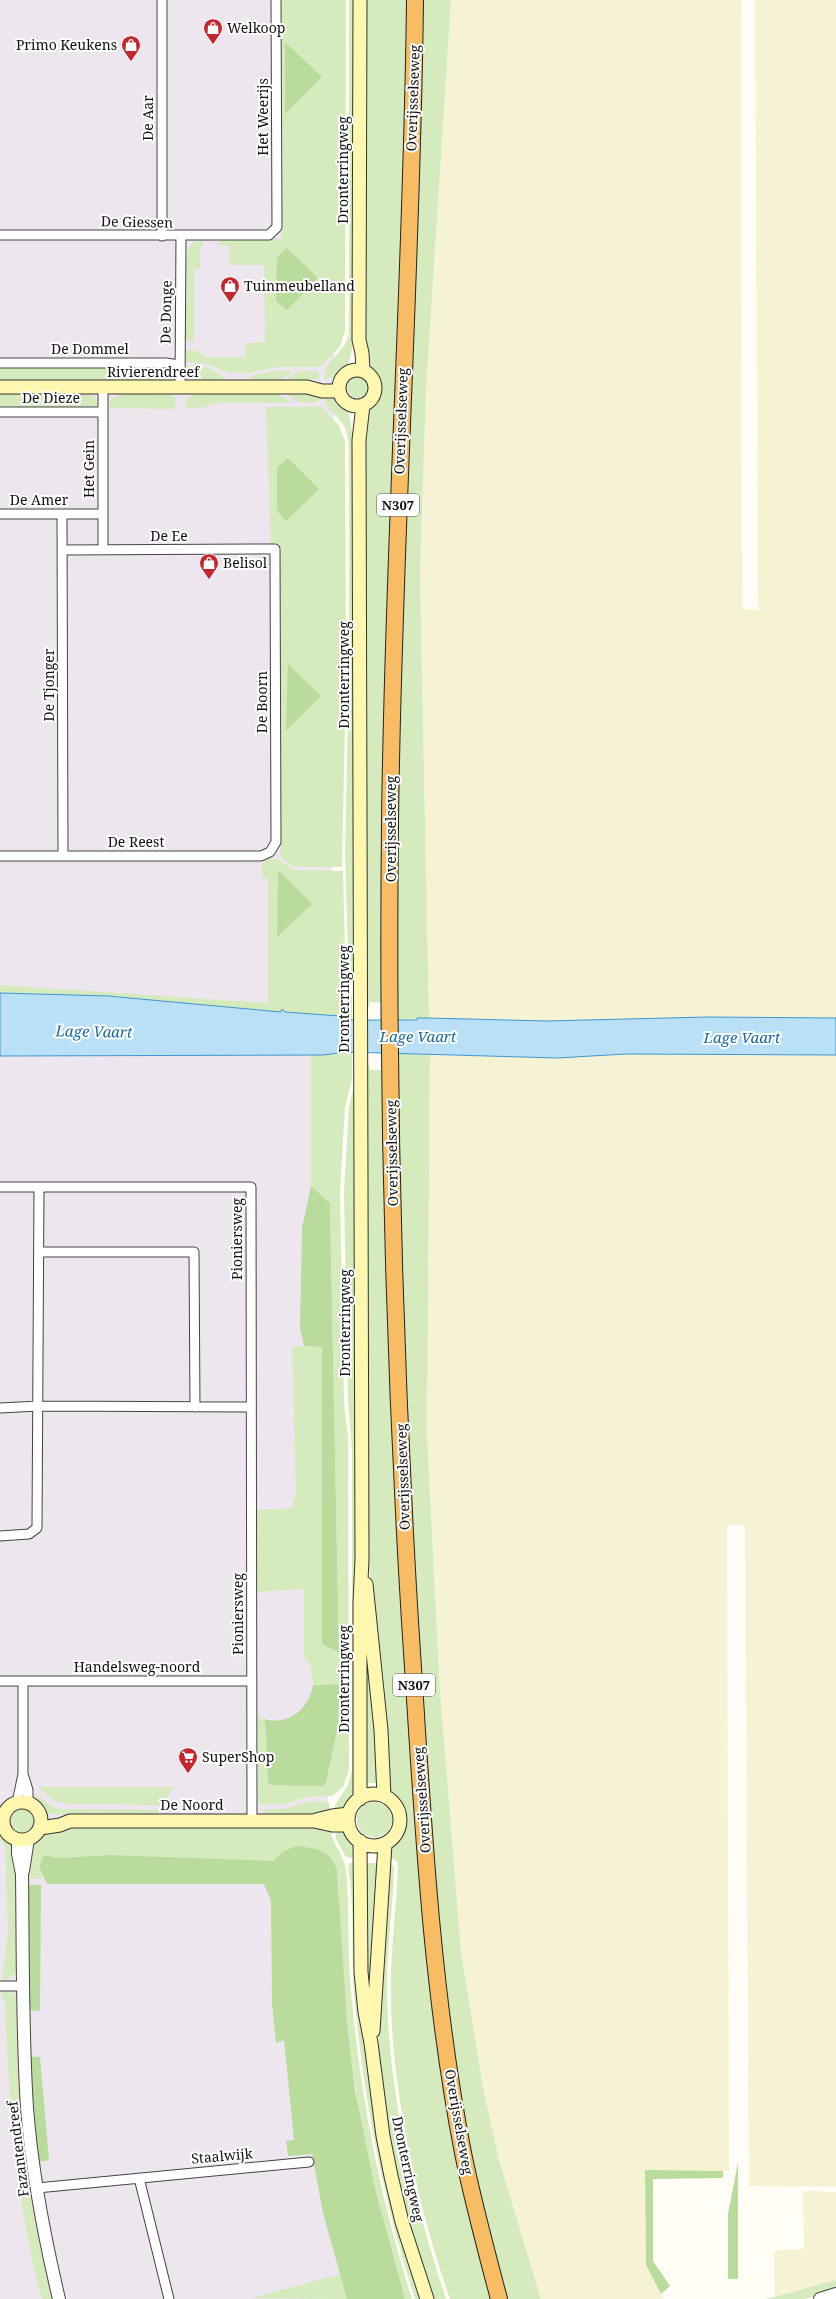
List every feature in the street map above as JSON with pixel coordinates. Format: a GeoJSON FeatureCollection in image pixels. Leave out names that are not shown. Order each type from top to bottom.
{"type":"FeatureCollection","features":[{"type":"Feature","properties":{"kind":"highway","name":"Overijsselseweg"},"geometry":{"type":"LineString","coordinates":[[415,0],[414,84],[393,677],[390,826],[390,1009],[396,1310],[405,1534],[432,1925],[450,2074],[464,2155],[499,2299]]}},
{"type":"Feature","properties":{"kind":"main road","name":"Dronterringweg"},"geometry":{"type":"LineString","coordinates":[[358,370],[354,353],[359,340],[360,0]]}},
{"type":"Feature","properties":{"kind":"main road"},"geometry":{"type":"LineString","coordinates":[[358,370],[372,377],[376,388],[372,398],[358,405],[344,400],[339,387],[345,374],[358,370]]}},
{"type":"Feature","properties":{"kind":"main road","name":"Rivierendreef"},"geometry":{"type":"LineString","coordinates":[[0,388],[307,387],[319,384],[339,387]]}},
{"type":"Feature","properties":{"kind":"main road","name":"Dronterringweg"},"geometry":{"type":"LineString","coordinates":[[358,405],[362,1559],[360,1604],[360,1799]]}},
{"type":"Feature","properties":{"kind":"main road","name":"Dronterringweg"},"geometry":{"type":"LineString","coordinates":[[362,1559],[370,1612],[384,1796]]}},
{"type":"Feature","properties":{"kind":"main road"},"geometry":{"type":"LineString","coordinates":[[371,1795],[384,1796],[394,1803],[400,1820],[394,1836],[385,1844],[376,1846],[360,1841],[355,1837],[349,1820],[360,1799],[371,1795]]}},
{"type":"Feature","properties":{"kind":"main road"},"geometry":{"type":"LineString","coordinates":[[22,1803],[36,1808],[40,1822],[37,1834],[23,1840],[10,1836],[2,1821],[10,1806],[22,1803]]}},
{"type":"Feature","properties":{"kind":"main road","name":"De Noord"},"geometry":{"type":"LineString","coordinates":[[40,1822],[60,1817],[70,1821],[252,1820],[314,1821],[332,1825],[349,1820]]}},
{"type":"Feature","properties":{"kind":"main road","name":"Dronterringweg"},"geometry":{"type":"LineString","coordinates":[[360,1841],[362,1972],[365,2012],[371,2043],[383,2136],[402,2222],[427,2299]]}},
{"type":"Feature","properties":{"kind":"main road","name":"Dronterringweg"},"geometry":{"type":"LineString","coordinates":[[371,2043],[385,1844]]}},
{"type":"Feature","properties":{"kind":"street","name":"De Aar"},"geometry":{"type":"LineString","coordinates":[[162,0],[162,236]]}},
{"type":"Feature","properties":{"kind":"street","name":"Het Weerijs"},"geometry":{"type":"LineString","coordinates":[[274,232],[277,227],[276,0]]}},
{"type":"Feature","properties":{"kind":"street","name":"De Giessen"},"geometry":{"type":"LineString","coordinates":[[0,236],[269,235],[274,232]]}},
{"type":"Feature","properties":{"kind":"street","name":"De Donge"},"geometry":{"type":"LineString","coordinates":[[180,388],[181,236]]}},
{"type":"Feature","properties":{"kind":"street","name":"De Dommel"},"geometry":{"type":"LineString","coordinates":[[0,363],[166,363],[180,365]]}},
{"type":"Feature","properties":{"kind":"street","name":"Het Gein"},"geometry":{"type":"LineString","coordinates":[[103,388],[103,550]]}},
{"type":"Feature","properties":{"kind":"street","name":"De Dieze"},"geometry":{"type":"LineString","coordinates":[[0,412],[103,412]]}},
{"type":"Feature","properties":{"kind":"street","name":"De Amer"},"geometry":{"type":"LineString","coordinates":[[0,514],[103,514]]}},
{"type":"Feature","properties":{"kind":"street","name":"De Tjonger"},"geometry":{"type":"LineString","coordinates":[[62,514],[63,856]]}},
{"type":"Feature","properties":{"kind":"street","name":"De Ee"},"geometry":{"type":"LineString","coordinates":[[62,550],[275,550]]}},
{"type":"Feature","properties":{"kind":"street","name":"De Boorn"},"geometry":{"type":"LineString","coordinates":[[270,852],[276,842],[275,550]]}},
{"type":"Feature","properties":{"kind":"street","name":"De Reest"},"geometry":{"type":"LineString","coordinates":[[0,856],[261,856],[270,852]]}},
{"type":"Feature","properties":{"kind":"street","name":"Pioniersweg"},"geometry":{"type":"LineString","coordinates":[[0,1187],[251,1187],[252,1820]]}},
{"type":"Feature","properties":{"kind":"street"},"geometry":{"type":"LineString","coordinates":[[0,1536],[29,1534],[37,1528],[39,1187]]}},
{"type":"Feature","properties":{"kind":"street"},"geometry":{"type":"LineString","coordinates":[[39,1252],[194,1252],[195,1407]]}},
{"type":"Feature","properties":{"kind":"street"},"geometry":{"type":"LineString","coordinates":[[0,1408],[38,1406],[252,1407]]}},
{"type":"Feature","properties":{"kind":"street","name":"Handelsweg-noord"},"geometry":{"type":"LineString","coordinates":[[0,1681],[252,1681]]}},
{"type":"Feature","properties":{"kind":"street"},"geometry":{"type":"LineString","coordinates":[[22,1803],[28,1790],[23,1774],[23,1681]]}},
{"type":"Feature","properties":{"kind":"street","name":"Fazantendreef"},"geometry":{"type":"LineString","coordinates":[[23,1840],[18,1854],[22,1874],[23,1986],[27,2109],[37,2188],[59,2299]]}},
{"type":"Feature","properties":{"kind":"street"},"geometry":{"type":"LineString","coordinates":[[0,1986],[23,1986]]}},
{"type":"Feature","properties":{"kind":"street","name":"Staalwijk"},"geometry":{"type":"LineString","coordinates":[[37,2188],[309,2162]]}},
{"type":"Feature","properties":{"kind":"street"},"geometry":{"type":"LineString","coordinates":[[139,2178],[169,2299]]}},
{"type":"Feature","properties":{"kind":"street"},"geometry":{"type":"LineString","coordinates":[[820,2299],[836,2294]]}},
{"type":"Feature","properties":{"kind":"shaded area"},"geometry":{"type":"Polygon","coordinates":[[[0,0],[336,0],[327,1777],[329,1868],[352,2090],[393,2299],[0,2299],[0,0]]]}},
{"type":"Feature","properties":{"kind":"shaded area"},"geometry":{"type":"Polygon","coordinates":[[[451,0],[741,0],[742,609],[758,610],[755,0],[836,0],[836,1018],[707,1017],[546,1021],[429,1018],[420,573],[426,391],[451,0]]]}},
{"type":"Feature","properties":{"kind":"shaded area"},"geometry":{"type":"Polygon","coordinates":[[[626,1054],[836,1055],[836,2187],[749,2186],[745,1525],[727,1525],[729,2171],[645,2171],[646,2265],[664,2299],[541,2299],[499,2160],[483,2088],[461,1951],[440,1690],[427,1435],[430,1055],[557,1058],[626,1054]]]}},
{"type":"Feature","properties":{"kind":"shaded area"},"geometry":{"type":"Polygon","coordinates":[[[803,2191],[836,2192],[836,2280],[775,2296],[774,2252],[777,2250],[804,2249],[803,2191]]]}},
{"type":"Feature","properties":{"kind":"green space"},"geometry":{"type":"Polygon","coordinates":[[[280,0],[346,0],[345,330],[340,347],[320,367],[277,367],[250,373],[226,372],[208,364],[185,362],[185,351],[193,349],[193,351],[199,351],[205,357],[245,357],[245,343],[265,342],[264,265],[229,265],[229,246],[219,245],[219,242],[222,240],[281,239],[280,0]]]}},
{"type":"Feature","properties":{"kind":"green space"},"geometry":{"type":"Polygon","coordinates":[[[349,0],[356,0],[353,338],[350,359],[344,371],[332,378],[324,379],[327,367],[343,347],[349,334],[349,0]]]}},
{"type":"Feature","properties":{"kind":"green space"},"geometry":{"type":"Polygon","coordinates":[[[364,0],[411,0],[402,298],[397,347],[398,376],[384,1003],[370,1002],[368,1010],[364,1010],[364,439],[368,407],[375,400],[380,389],[377,378],[368,364],[366,357],[364,0]]]}},
{"type":"Feature","properties":{"kind":"green space"},"geometry":{"type":"Polygon","coordinates":[[[422,0],[451,0],[426,391],[420,573],[429,1018],[396,1020],[396,791],[422,0]]]}},
{"type":"Feature","properties":{"kind":"green space"},"geometry":{"type":"Polygon","coordinates":[[[285,42],[322,77],[285,114],[285,42]]]}},
{"type":"Feature","properties":{"kind":"green space"},"geometry":{"type":"Polygon","coordinates":[[[201,240],[204,246],[200,247],[200,269],[194,269],[194,343],[185,340],[185,257],[191,244],[201,240]]]}},
{"type":"Feature","properties":{"kind":"green space"},"geometry":{"type":"Polygon","coordinates":[[[287,248],[318,278],[287,310],[276,301],[277,257],[287,248]]]}},
{"type":"Feature","properties":{"kind":"green space"},"geometry":{"type":"Polygon","coordinates":[[[169,366],[175,371],[174,377],[169,381],[0,383],[0,367],[169,366]]]}},
{"type":"Feature","properties":{"kind":"green space"},"geometry":{"type":"Polygon","coordinates":[[[185,366],[206,367],[224,376],[224,379],[195,381],[188,376],[185,366]]]}},
{"type":"Feature","properties":{"kind":"green space"},"geometry":{"type":"Polygon","coordinates":[[[273,371],[292,371],[283,378],[273,381],[250,379],[250,376],[273,371]]]}},
{"type":"Feature","properties":{"kind":"green space"},"geometry":{"type":"Polygon","coordinates":[[[298,371],[318,371],[320,379],[285,381],[298,371]]]}},
{"type":"Feature","properties":{"kind":"green space"},"geometry":{"type":"Polygon","coordinates":[[[358,376],[366,379],[369,387],[366,395],[358,398],[350,395],[347,387],[350,379],[358,376]]]}},
{"type":"Feature","properties":{"kind":"green space"},"geometry":{"type":"Polygon","coordinates":[[[123,392],[170,393],[175,398],[175,409],[109,408],[110,400],[123,392]]]}},
{"type":"Feature","properties":{"kind":"green space"},"geometry":{"type":"Polygon","coordinates":[[[276,392],[291,403],[218,403],[200,408],[185,408],[187,399],[194,393],[276,392]]]}},
{"type":"Feature","properties":{"kind":"green space"},"geometry":{"type":"Polygon","coordinates":[[[283,392],[320,394],[320,399],[316,403],[299,403],[283,392]]]}},
{"type":"Feature","properties":{"kind":"green space"},"geometry":{"type":"Polygon","coordinates":[[[0,394],[84,394],[93,396],[98,404],[96,408],[0,408],[0,394]]]}},
{"type":"Feature","properties":{"kind":"green space"},"geometry":{"type":"Polygon","coordinates":[[[324,395],[340,400],[348,410],[353,440],[356,998],[348,953],[345,853],[349,672],[349,447],[345,428],[326,404],[324,395]]]}},
{"type":"Feature","properties":{"kind":"green space"},"geometry":{"type":"Polygon","coordinates":[[[266,407],[321,407],[338,424],[345,441],[346,670],[342,867],[295,867],[288,864],[280,856],[280,544],[271,544],[266,407]],[[288,458],[277,468],[277,511],[287,521],[288,458]]]}},
{"type":"Feature","properties":{"kind":"green space"},"geometry":{"type":"Polygon","coordinates":[[[288,458],[319,489],[286,521],[277,511],[277,467],[288,458]]]}},
{"type":"Feature","properties":{"kind":"green space"},"geometry":{"type":"Polygon","coordinates":[[[288,664],[321,696],[286,731],[288,664]]]}},
{"type":"Feature","properties":{"kind":"green space"},"geometry":{"type":"Polygon","coordinates":[[[267,859],[277,859],[294,870],[343,871],[345,952],[352,997],[352,1020],[339,1016],[285,1012],[282,1009],[281,1012],[108,996],[0,993],[0,985],[268,1003],[268,878],[262,878],[262,864],[267,859]]]}},
{"type":"Feature","properties":{"kind":"green space"},"geometry":{"type":"Polygon","coordinates":[[[278,870],[312,904],[277,937],[278,870]]]}},
{"type":"Feature","properties":{"kind":"green space"},"geometry":{"type":"Polygon","coordinates":[[[352,1052],[352,1079],[345,1107],[340,1192],[344,1404],[348,1436],[349,1769],[343,1787],[332,1796],[307,1797],[286,1804],[261,1805],[258,1800],[258,1717],[264,1719],[266,1729],[268,1782],[323,1786],[326,1783],[338,1726],[340,1684],[313,1685],[311,1667],[304,1656],[304,1589],[257,1592],[257,1510],[293,1508],[293,1498],[296,1498],[292,1346],[322,1347],[322,1644],[339,1653],[330,1203],[311,1186],[311,1054],[352,1052]]]}},
{"type":"Feature","properties":{"kind":"green space"},"geometry":{"type":"Polygon","coordinates":[[[394,1053],[430,1055],[427,1435],[440,1690],[461,1951],[483,2088],[499,2160],[541,2299],[505,2299],[481,2205],[455,2061],[442,1965],[433,1867],[425,1721],[420,1697],[401,1315],[398,1070],[394,1053]]]}},
{"type":"Feature","properties":{"kind":"green space"},"geometry":{"type":"Polygon","coordinates":[[[364,1063],[368,1063],[370,1070],[384,1070],[400,1552],[399,1584],[420,1855],[493,2299],[450,2299],[427,2225],[408,2148],[401,2109],[392,2031],[391,1977],[398,1863],[394,1859],[387,1859],[390,1848],[402,1828],[403,1822],[398,1806],[390,1794],[368,1556],[364,1063]]]}},
{"type":"Feature","properties":{"kind":"green space"},"geometry":{"type":"Polygon","coordinates":[[[356,1077],[357,1791],[347,1808],[334,1813],[335,1805],[348,1785],[352,1770],[352,1450],[348,1400],[344,1192],[349,1107],[356,1077]]]}},
{"type":"Feature","properties":{"kind":"green space"},"geometry":{"type":"Polygon","coordinates":[[[311,1186],[330,1203],[339,1653],[322,1644],[322,1347],[304,1346],[300,1328],[302,1228],[311,1186]]]}},
{"type":"Feature","properties":{"kind":"green space"},"geometry":{"type":"Polygon","coordinates":[[[366,1602],[380,1783],[363,1783],[366,1602]]]}},
{"type":"Feature","properties":{"kind":"green space"},"geometry":{"type":"Polygon","coordinates":[[[340,1684],[338,1726],[326,1783],[323,1786],[271,1785],[268,1782],[266,1729],[264,1719],[273,1721],[281,1720],[296,1714],[307,1701],[311,1694],[313,1685],[340,1684]]]}},
{"type":"Feature","properties":{"kind":"green space"},"geometry":{"type":"Polygon","coordinates":[[[38,1787],[174,1787],[161,1806],[68,1804],[54,1801],[38,1787]]]}},
{"type":"Feature","properties":{"kind":"green space"},"geometry":{"type":"Polygon","coordinates":[[[32,1793],[57,1809],[161,1810],[155,1815],[79,1816],[51,1814],[42,1809],[33,1799],[32,1793]]]}},
{"type":"Feature","properties":{"kind":"green space"},"geometry":{"type":"Polygon","coordinates":[[[311,1801],[329,1802],[330,1813],[284,1817],[268,1814],[262,1810],[287,1808],[311,1801]]]}},
{"type":"Feature","properties":{"kind":"green space"},"geometry":{"type":"Polygon","coordinates":[[[375,1801],[388,1807],[393,1820],[388,1832],[376,1838],[363,1834],[357,1824],[360,1809],[369,1802],[375,1801]]]}},
{"type":"Feature","properties":{"kind":"green space"},"geometry":{"type":"Polygon","coordinates":[[[23,1809],[31,1813],[35,1821],[31,1829],[23,1833],[15,1829],[11,1821],[15,1813],[23,1809]]]}},
{"type":"Feature","properties":{"kind":"green space"},"geometry":{"type":"Polygon","coordinates":[[[302,1825],[330,1828],[333,1839],[345,1865],[351,1991],[366,2108],[390,2223],[412,2299],[405,2299],[388,2240],[377,2201],[358,2108],[349,2042],[343,1976],[338,1877],[282,1852],[274,1861],[111,1855],[57,1858],[44,1856],[39,1867],[43,1878],[28,1879],[33,1842],[44,1832],[89,1826],[302,1825]]]}},
{"type":"Feature","properties":{"kind":"green space"},"geometry":{"type":"Polygon","coordinates":[[[335,1829],[342,1830],[350,1835],[354,1843],[357,1859],[346,1857],[336,1839],[335,1829]]]}},
{"type":"Feature","properties":{"kind":"green space"},"geometry":{"type":"Polygon","coordinates":[[[0,1831],[13,1846],[18,1908],[18,1973],[2,1981],[8,1931],[5,1846],[0,1840],[0,1831]]]}},
{"type":"Feature","properties":{"kind":"green space"},"geometry":{"type":"Polygon","coordinates":[[[296,1846],[321,1851],[330,1858],[337,1870],[347,2022],[355,2090],[374,2185],[405,2299],[347,2299],[323,2213],[312,2154],[288,2156],[286,2141],[294,2140],[284,2040],[276,2043],[272,2003],[271,1901],[264,1884],[47,1884],[39,1867],[44,1855],[57,1858],[111,1855],[274,1861],[282,1852],[296,1846]]]}},
{"type":"Feature","properties":{"kind":"green space"},"geometry":{"type":"Polygon","coordinates":[[[350,1863],[357,1863],[360,1977],[420,2299],[415,2299],[393,2224],[369,2109],[354,1993],[352,1914],[348,1866],[350,1863]]]}},
{"type":"Feature","properties":{"kind":"green space"},"geometry":{"type":"Polygon","coordinates":[[[363,1863],[381,1863],[368,2014],[363,1863]]]}},
{"type":"Feature","properties":{"kind":"green space"},"geometry":{"type":"Polygon","coordinates":[[[387,1863],[391,1863],[394,1868],[387,1994],[389,2033],[398,2110],[414,2187],[434,2262],[446,2299],[432,2299],[407,2221],[389,2140],[379,2054],[378,2026],[387,1863]]]}},
{"type":"Feature","properties":{"kind":"green space"},"geometry":{"type":"Polygon","coordinates":[[[29,1885],[41,1885],[40,2011],[28,2010],[29,1885]]]}},
{"type":"Feature","properties":{"kind":"green space"},"geometry":{"type":"Polygon","coordinates":[[[1,1990],[15,1994],[19,2002],[29,2167],[40,2239],[54,2299],[42,2299],[26,2226],[15,2153],[5,2005],[1,1990]]]}},
{"type":"Feature","properties":{"kind":"green space"},"geometry":{"type":"Polygon","coordinates":[[[29,2056],[40,2057],[49,2160],[39,2162],[29,2056]]]}},
{"type":"Feature","properties":{"kind":"green space"},"geometry":{"type":"Polygon","coordinates":[[[738,2162],[738,2279],[728,2279],[728,2214],[738,2162]]]}},
{"type":"Feature","properties":{"kind":"green space"},"geometry":{"type":"Polygon","coordinates":[[[645,2170],[723,2171],[723,2178],[653,2179],[653,2261],[670,2286],[661,2294],[646,2265],[645,2170]]]}},
{"type":"Feature","properties":{"kind":"green space"},"geometry":{"type":"Polygon","coordinates":[[[341,2274],[347,2299],[251,2298],[341,2274]]]}},
{"type":"Feature","properties":{"kind":"green space"},"geometry":{"type":"Polygon","coordinates":[[[836,2280],[836,2291],[804,2299],[766,2299],[836,2280]]]}},
{"type":"Feature","properties":{"kind":"water","name":"Lage Vaart"},"geometry":{"type":"Polygon","coordinates":[[[0,993],[108,996],[281,1012],[282,1009],[285,1012],[339,1016],[347,1020],[417,1020],[417,1018],[429,1018],[546,1021],[707,1017],[836,1018],[836,1055],[626,1054],[557,1058],[347,1052],[323,1055],[0,1056],[0,993]]]}},
{"type":"Feature","properties":{"kind":"place","name":"Welkoop"},"geometry":{"type":"Point","coordinates":[213,45]}},
{"type":"Feature","properties":{"kind":"place","name":"Primo Keukens"},"geometry":{"type":"Point","coordinates":[131,62]}},
{"type":"Feature","properties":{"kind":"place","name":"Tuinmeubelland"},"geometry":{"type":"Point","coordinates":[230,303]}},
{"type":"Feature","properties":{"kind":"place","name":"Belisol"},"geometry":{"type":"Point","coordinates":[209,580]}},
{"type":"Feature","properties":{"kind":"place","name":"SuperShop"},"geometry":{"type":"Point","coordinates":[188,1774]}}]}
